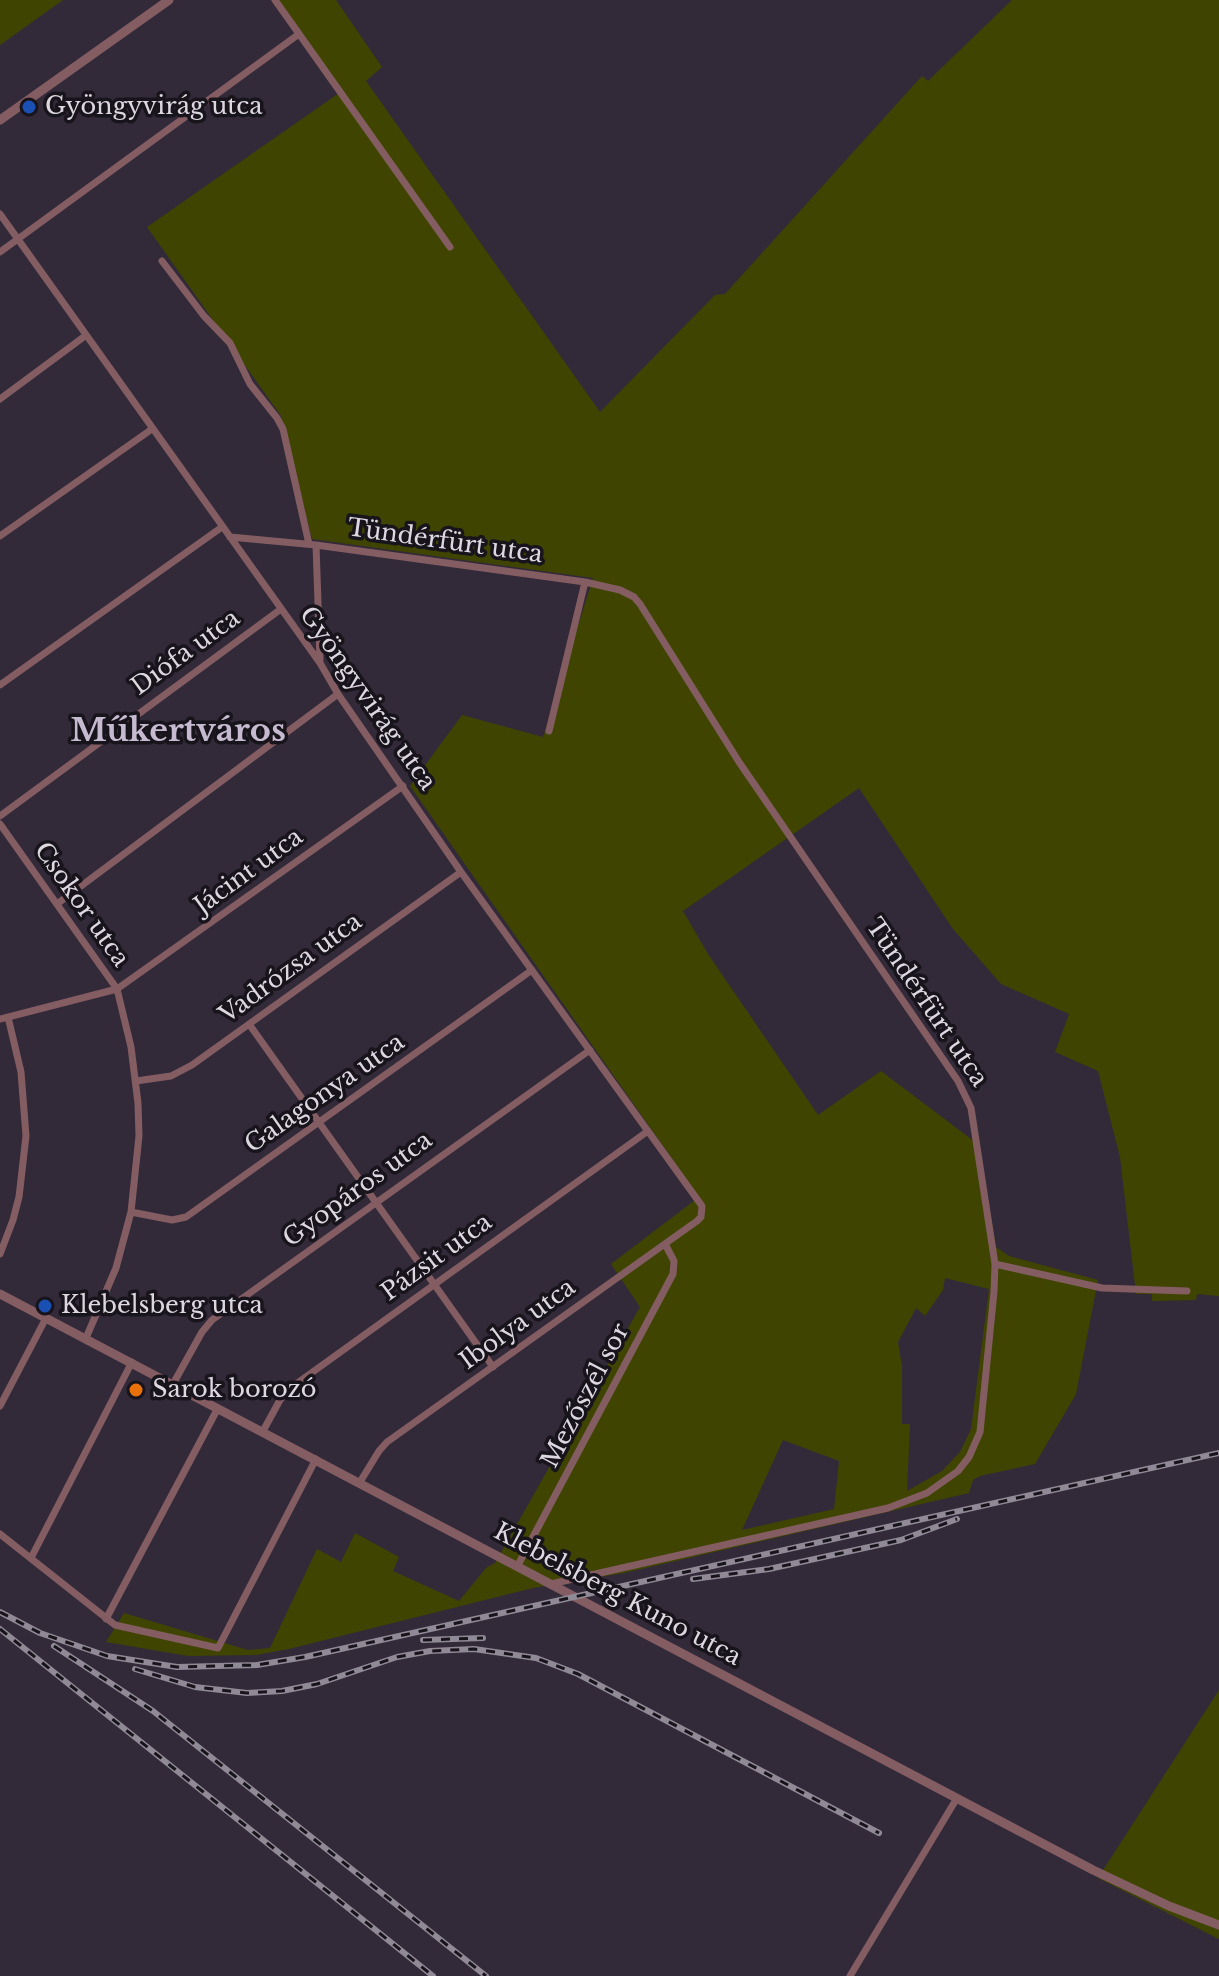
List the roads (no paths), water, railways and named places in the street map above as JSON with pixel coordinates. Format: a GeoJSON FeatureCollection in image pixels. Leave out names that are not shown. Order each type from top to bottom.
{"type":"FeatureCollection","features":[{"type":"Feature","properties":{"kind":"street"},"geometry":{"type":"LineString","coordinates":[[0,120],[169,0]]}},
{"type":"Feature","properties":{"kind":"street"},"geometry":{"type":"LineString","coordinates":[[275,0],[450,247]]}},
{"type":"Feature","properties":{"kind":"street"},"geometry":{"type":"LineString","coordinates":[[0,252],[299,34]]}},
{"type":"Feature","properties":{"kind":"street","name":"Gyöngyvirág utca"},"geometry":{"type":"LineString","coordinates":[[0,214],[320,663],[338,694],[461,872],[702,1206]]}},
{"type":"Feature","properties":{"kind":"street"},"geometry":{"type":"LineString","coordinates":[[162,261],[204,316],[230,343],[250,384],[283,429],[313,544],[320,663]]}},
{"type":"Feature","properties":{"kind":"street"},"geometry":{"type":"LineString","coordinates":[[0,399],[85,336]]}},
{"type":"Feature","properties":{"kind":"street"},"geometry":{"type":"LineString","coordinates":[[0,536],[152,429]]}},
{"type":"Feature","properties":{"kind":"street"},"geometry":{"type":"LineString","coordinates":[[0,685],[222,527]]}},
{"type":"Feature","properties":{"kind":"street","name":"Tündérfürt utca"},"geometry":{"type":"LineString","coordinates":[[230,537],[313,544],[585,582],[627,593],[640,604],[739,762],[958,1081],[971,1108],[995,1264],[993,1318],[980,1432],[969,1457],[944,1482],[927,1493],[888,1508],[551,1584]]}},
{"type":"Feature","properties":{"kind":"street"},"geometry":{"type":"LineString","coordinates":[[549,731],[585,582]]}},
{"type":"Feature","properties":{"kind":"street","name":"Diófa utca"},"geometry":{"type":"LineString","coordinates":[[0,816],[281,609]]}},
{"type":"Feature","properties":{"kind":"street"},"geometry":{"type":"LineString","coordinates":[[57,904],[338,694]]}},
{"type":"Feature","properties":{"kind":"street","name":"Jácint utca"},"geometry":{"type":"LineString","coordinates":[[117,989],[403,786]]}},
{"type":"Feature","properties":{"kind":"street","name":"Csokor utca"},"geometry":{"type":"LineString","coordinates":[[0,824],[117,989],[131,1047],[139,1136],[131,1212],[116,1268],[86,1338]]}},
{"type":"Feature","properties":{"kind":"street","name":"Vadrózsa utca"},"geometry":{"type":"LineString","coordinates":[[136,1081],[181,1072],[461,872]]}},
{"type":"Feature","properties":{"kind":"street","name":"Galagonya utca"},"geometry":{"type":"LineString","coordinates":[[131,1212],[172,1220],[186,1217],[532,970]]}},
{"type":"Feature","properties":{"kind":"street"},"geometry":{"type":"LineString","coordinates":[[0,1254],[19,1197],[26,1136],[21,1072],[4,1018],[117,989]]}},
{"type":"Feature","properties":{"kind":"street"},"geometry":{"type":"LineString","coordinates":[[249,1024],[493,1367]]}},
{"type":"Feature","properties":{"kind":"street","name":"Gyopáros utca"},"geometry":{"type":"LineString","coordinates":[[173,1384],[212,1320],[590,1050]]}},
{"type":"Feature","properties":{"kind":"street","name":"Pázsit utca"},"geometry":{"type":"LineString","coordinates":[[263,1431],[289,1389],[648,1131]]}},
{"type":"Feature","properties":{"kind":"street","name":"Ibolya utca"},"geometry":{"type":"LineString","coordinates":[[360,1482],[387,1442],[665,1244],[701,1217],[702,1206]]}},
{"type":"Feature","properties":{"kind":"street","name":"Mezőszél sor"},"geometry":{"type":"LineString","coordinates":[[518,1565],[673,1274],[674,1261],[665,1244]]}},
{"type":"Feature","properties":{"kind":"street"},"geometry":{"type":"LineString","coordinates":[[995,1264],[1102,1288],[1187,1291]]}},
{"type":"Feature","properties":{"kind":"street","name":"Klebelsberg Kuno utca"},"geometry":{"type":"LineString","coordinates":[[0,1294],[1130,1889],[1219,1925]]}},
{"type":"Feature","properties":{"kind":"street"},"geometry":{"type":"LineString","coordinates":[[0,1406],[46,1318]]}},
{"type":"Feature","properties":{"kind":"street"},"geometry":{"type":"LineString","coordinates":[[31,1558],[132,1362]]}},
{"type":"Feature","properties":{"kind":"street"},"geometry":{"type":"LineString","coordinates":[[106,1619],[218,1408]]}},
{"type":"Feature","properties":{"kind":"street"},"geometry":{"type":"LineString","coordinates":[[0,1534],[106,1619],[124,1628],[218,1648],[317,1459]]}},
{"type":"Feature","properties":{"kind":"street"},"geometry":{"type":"LineString","coordinates":[[850,1976],[957,1798]]}},
{"type":"Feature","properties":{"kind":"railway"},"geometry":{"type":"LineString","coordinates":[[0,1612],[40,1633],[107,1656],[177,1667],[257,1665],[305,1657],[1219,1453]]}},
{"type":"Feature","properties":{"kind":"railway"},"geometry":{"type":"LineString","coordinates":[[693,1579],[769,1569],[901,1540],[957,1519]]}},
{"type":"Feature","properties":{"kind":"railway"},"geometry":{"type":"LineString","coordinates":[[0,1629],[433,1976]]}},
{"type":"Feature","properties":{"kind":"railway"},"geometry":{"type":"LineString","coordinates":[[423,1640],[483,1638]]}},
{"type":"Feature","properties":{"kind":"railway"},"geometry":{"type":"LineString","coordinates":[[54,1646],[153,1711],[486,1976]]}},
{"type":"Feature","properties":{"kind":"railway"},"geometry":{"type":"LineString","coordinates":[[135,1669],[195,1687],[247,1693],[282,1691],[317,1684],[397,1657],[430,1651],[474,1649],[536,1658],[578,1674],[879,1833]]}},
{"type":"Feature","properties":{"kind":"place","name":"Gyöngyvirág utca"},"geometry":{"type":"Point","coordinates":[29,107]}},
{"type":"Feature","properties":{"kind":"place","name":"Klebelsberg utca"},"geometry":{"type":"Point","coordinates":[45,1306]}},
{"type":"Feature","properties":{"kind":"place","name":"Sarok borozó"},"geometry":{"type":"Point","coordinates":[136,1390]}},
{"type":"Feature","properties":{"kind":"district","name":"Műkertváros"},"geometry":{"type":"Point","coordinates":[178,732]}}]}
